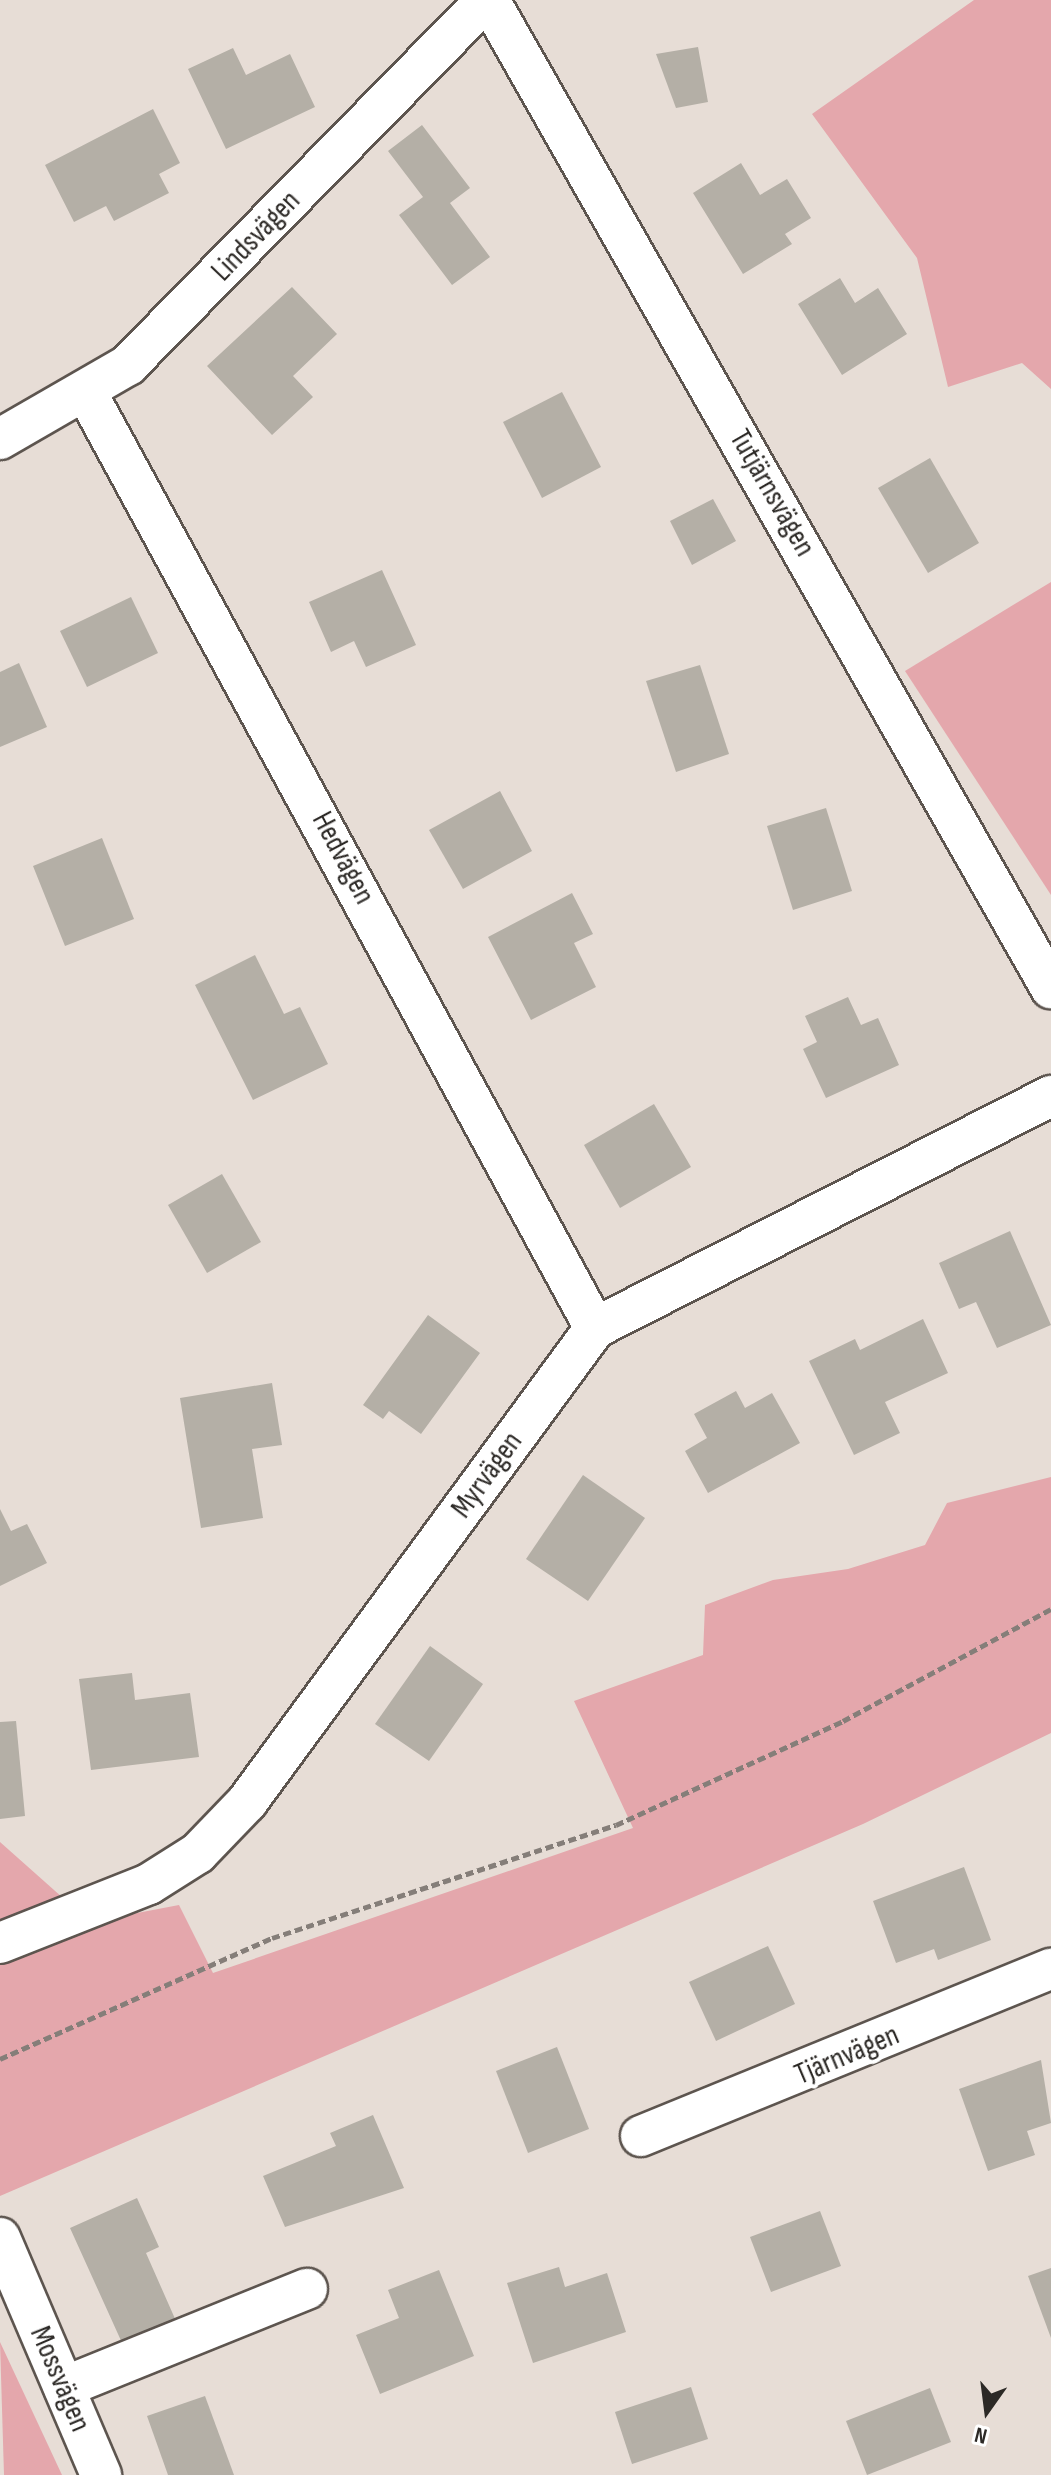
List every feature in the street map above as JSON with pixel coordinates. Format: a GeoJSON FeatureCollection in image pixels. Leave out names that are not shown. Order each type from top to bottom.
{"type":"FeatureCollection","features":[{"type":"Feature","properties":{"kind":"street","name":"Lindsvägen"},"geometry":{"type":"LineString","coordinates":[[0,439],[128,365],[488,0]]}},
{"type":"Feature","properties":{"kind":"street","name":"Tutjärnsvägen"},"geometry":{"type":"LineString","coordinates":[[488,0],[1051,988]]}},
{"type":"Feature","properties":{"kind":"street","name":"Hedvägen"},"geometry":{"type":"LineString","coordinates":[[86,392],[595,1328]]}},
{"type":"Feature","properties":{"kind":"street","name":"Myrvägen"},"geometry":{"type":"LineString","coordinates":[[0,1943],[149,1884],[198,1853],[247,1802],[595,1328],[1051,1096]]}},
{"type":"Feature","properties":{"kind":"street","name":"Tjärnvägen"},"geometry":{"type":"LineString","coordinates":[[641,2136],[1051,1969]]}},
{"type":"Feature","properties":{"kind":"street","name":"Mossvägen"},"geometry":{"type":"LineString","coordinates":[[0,2238],[101,2475]]}},
{"type":"Feature","properties":{"kind":"street"},"geometry":{"type":"LineString","coordinates":[[64,2387],[307,2289]]}},
{"type":"Feature","properties":{"kind":"path"},"geometry":{"type":"LineString","coordinates":[[0,2059],[272,1938],[616,1825],[843,1721],[1051,1609]]}},
{"type":"Feature","properties":{"kind":"shaded area"},"geometry":{"type":"Polygon","coordinates":[[[974,0],[1051,0],[1051,389],[1022,363],[948,387],[917,258],[812,114],[974,0]]]}},
{"type":"Feature","properties":{"kind":"shaded area"},"geometry":{"type":"Polygon","coordinates":[[[1051,582],[1051,895],[905,671],[1051,582]]]}},
{"type":"Feature","properties":{"kind":"shaded area"},"geometry":{"type":"Polygon","coordinates":[[[1051,1477],[1051,1733],[863,1824],[0,2196],[0,1842],[90,1922],[179,1905],[213,1973],[633,1828],[574,1701],[703,1655],[705,1605],[773,1580],[848,1569],[925,1545],[947,1503],[1051,1477]]]}},
{"type":"Feature","properties":{"kind":"shaded area"},"geometry":{"type":"Polygon","coordinates":[[[0,2342],[62,2475],[4,2475],[0,2342]]]}},
{"type":"Feature","properties":{"kind":"building"},"geometry":{"type":"Polygon","coordinates":[[[698,47],[708,102],[676,108],[656,54],[698,47]]]}},
{"type":"Feature","properties":{"kind":"building"},"geometry":{"type":"Polygon","coordinates":[[[233,48],[246,75],[290,54],[315,107],[226,149],[188,69],[233,48]]]}},
{"type":"Feature","properties":{"kind":"building"},"geometry":{"type":"Polygon","coordinates":[[[153,109],[180,163],[159,174],[169,193],[114,221],[106,206],[74,222],[45,165],[153,109]]]}},
{"type":"Feature","properties":{"kind":"building"},"geometry":{"type":"Polygon","coordinates":[[[422,125],[470,188],[450,203],[490,257],[452,285],[399,215],[423,197],[388,151],[422,125]]]}},
{"type":"Feature","properties":{"kind":"building"},"geometry":{"type":"Polygon","coordinates":[[[741,163],[760,195],[787,179],[811,218],[785,234],[792,244],[743,274],[693,193],[741,163]]]}},
{"type":"Feature","properties":{"kind":"building"},"geometry":{"type":"Polygon","coordinates":[[[840,278],[855,303],[878,288],[907,334],[842,375],[798,304],[840,278]]]}},
{"type":"Feature","properties":{"kind":"building"},"geometry":{"type":"Polygon","coordinates":[[[292,287],[337,334],[293,376],[313,397],[272,435],[207,366],[292,287]]]}},
{"type":"Feature","properties":{"kind":"building"},"geometry":{"type":"Polygon","coordinates":[[[562,392],[601,467],[542,498],[503,422],[562,392]]]}},
{"type":"Feature","properties":{"kind":"building"},"geometry":{"type":"Polygon","coordinates":[[[930,458],[979,543],[928,573],[878,488],[930,458]]]}},
{"type":"Feature","properties":{"kind":"building"},"geometry":{"type":"Polygon","coordinates":[[[713,499],[736,541],[692,565],[670,521],[713,499]]]}},
{"type":"Feature","properties":{"kind":"building"},"geometry":{"type":"Polygon","coordinates":[[[382,570],[416,645],[366,667],[354,641],[331,652],[309,602],[382,570]]]}},
{"type":"Feature","properties":{"kind":"building"},"geometry":{"type":"Polygon","coordinates":[[[131,597],[158,653],[87,687],[60,631],[131,597]]]}},
{"type":"Feature","properties":{"kind":"building"},"geometry":{"type":"Polygon","coordinates":[[[19,663],[47,727],[0,747],[0,672],[19,663]]]}},
{"type":"Feature","properties":{"kind":"building"},"geometry":{"type":"Polygon","coordinates":[[[700,665],[729,754],[676,772],[646,681],[700,665]]]}},
{"type":"Feature","properties":{"kind":"building"},"geometry":{"type":"Polygon","coordinates":[[[500,791],[532,851],[463,889],[429,830],[500,791]]]}},
{"type":"Feature","properties":{"kind":"building"},"geometry":{"type":"Polygon","coordinates":[[[826,808],[852,891],[793,910],[767,826],[826,808]]]}},
{"type":"Feature","properties":{"kind":"building"},"geometry":{"type":"Polygon","coordinates":[[[102,838],[134,919],[65,946],[33,866],[102,838]]]}},
{"type":"Feature","properties":{"kind":"building"},"geometry":{"type":"Polygon","coordinates":[[[572,893],[593,934],[574,943],[596,987],[531,1020],[488,937],[572,893]]]}},
{"type":"Feature","properties":{"kind":"building"},"geometry":{"type":"Polygon","coordinates":[[[255,955],[284,1014],[300,1007],[328,1064],[253,1100],[195,985],[255,955]]]}},
{"type":"Feature","properties":{"kind":"building"},"geometry":{"type":"Polygon","coordinates":[[[848,997],[861,1025],[878,1018],[899,1065],[826,1098],[803,1049],[817,1042],[805,1016],[848,997]]]}},
{"type":"Feature","properties":{"kind":"building"},"geometry":{"type":"Polygon","coordinates":[[[654,1104],[691,1167],[620,1208],[584,1145],[654,1104]]]}},
{"type":"Feature","properties":{"kind":"building"},"geometry":{"type":"Polygon","coordinates":[[[222,1174],[261,1242],[207,1273],[168,1205],[222,1174]]]}},
{"type":"Feature","properties":{"kind":"building"},"geometry":{"type":"Polygon","coordinates":[[[1010,1231],[1051,1325],[997,1348],[976,1302],[959,1309],[939,1263],[1010,1231]]]}},
{"type":"Feature","properties":{"kind":"building"},"geometry":{"type":"Polygon","coordinates":[[[428,1315],[480,1353],[421,1434],[389,1411],[383,1419],[363,1405],[428,1315]]]}},
{"type":"Feature","properties":{"kind":"building"},"geometry":{"type":"Polygon","coordinates":[[[923,1319],[948,1373],[885,1402],[900,1433],[854,1455],[809,1361],[855,1339],[860,1350],[923,1319]]]}},
{"type":"Feature","properties":{"kind":"building"},"geometry":{"type":"Polygon","coordinates":[[[272,1383],[282,1445],[252,1449],[263,1518],[201,1528],[180,1398],[272,1383]]]}},
{"type":"Feature","properties":{"kind":"building"},"geometry":{"type":"Polygon","coordinates":[[[736,1391],[745,1408],[772,1393],[800,1443],[708,1493],[685,1451],[707,1438],[694,1414],[736,1391]]]}},
{"type":"Feature","properties":{"kind":"building"},"geometry":{"type":"Polygon","coordinates":[[[583,1475],[645,1518],[588,1601],[526,1559],[583,1475]]]}},
{"type":"Feature","properties":{"kind":"building"},"geometry":{"type":"Polygon","coordinates":[[[0,1509],[11,1531],[27,1524],[47,1563],[0,1586],[0,1509]]]}},
{"type":"Feature","properties":{"kind":"building"},"geometry":{"type":"Polygon","coordinates":[[[430,1646],[483,1684],[429,1761],[375,1724],[430,1646]]]}},
{"type":"Feature","properties":{"kind":"building"},"geometry":{"type":"Polygon","coordinates":[[[132,1673],[135,1700],[190,1693],[199,1757],[91,1770],[79,1679],[132,1673]]]}},
{"type":"Feature","properties":{"kind":"building"},"geometry":{"type":"Polygon","coordinates":[[[16,1721],[25,1816],[0,1819],[0,1722],[16,1721]]]}},
{"type":"Feature","properties":{"kind":"building"},"geometry":{"type":"Polygon","coordinates":[[[964,1867],[991,1940],[938,1960],[934,1949],[896,1963],[873,1901],[964,1867]]]}},
{"type":"Feature","properties":{"kind":"building"},"geometry":{"type":"Polygon","coordinates":[[[768,1946],[795,2004],[716,2041],[689,1982],[768,1946]]]}},
{"type":"Feature","properties":{"kind":"building"},"geometry":{"type":"Polygon","coordinates":[[[557,2047],[589,2129],[528,2153],[496,2071],[557,2047]]]}},
{"type":"Feature","properties":{"kind":"building"},"geometry":{"type":"Polygon","coordinates":[[[1041,2060],[1051,2123],[1027,2131],[1035,2155],[988,2171],[959,2089],[1041,2060]]]}},
{"type":"Feature","properties":{"kind":"building"},"geometry":{"type":"Polygon","coordinates":[[[373,2115],[404,2188],[285,2227],[263,2176],[336,2146],[330,2133],[373,2115]]]}},
{"type":"Feature","properties":{"kind":"building"},"geometry":{"type":"Polygon","coordinates":[[[137,2198],[159,2247],[146,2253],[176,2321],[123,2345],[70,2228],[137,2198]]]}},
{"type":"Feature","properties":{"kind":"building"},"geometry":{"type":"Polygon","coordinates":[[[820,2211],[841,2266],[771,2292],[750,2237],[820,2211]]]}},
{"type":"Feature","properties":{"kind":"building"},"geometry":{"type":"Polygon","coordinates":[[[559,2267],[565,2287],[607,2273],[626,2332],[533,2363],[507,2283],[559,2267]]]}},
{"type":"Feature","properties":{"kind":"building"},"geometry":{"type":"Polygon","coordinates":[[[1051,2268],[1051,2338],[1028,2276],[1051,2268]]]}},
{"type":"Feature","properties":{"kind":"building"},"geometry":{"type":"Polygon","coordinates":[[[439,2270],[474,2356],[380,2394],[356,2335],[399,2318],[388,2290],[439,2270]]]}},
{"type":"Feature","properties":{"kind":"building"},"geometry":{"type":"Polygon","coordinates":[[[691,2387],[708,2439],[632,2464],[615,2412],[691,2387]]]}},
{"type":"Feature","properties":{"kind":"building"},"geometry":{"type":"Polygon","coordinates":[[[930,2388],[951,2442],[867,2475],[846,2421],[930,2388]]]}},
{"type":"Feature","properties":{"kind":"building"},"geometry":{"type":"Polygon","coordinates":[[[205,2396],[234,2475],[168,2475],[147,2416],[205,2396]]]}}]}
